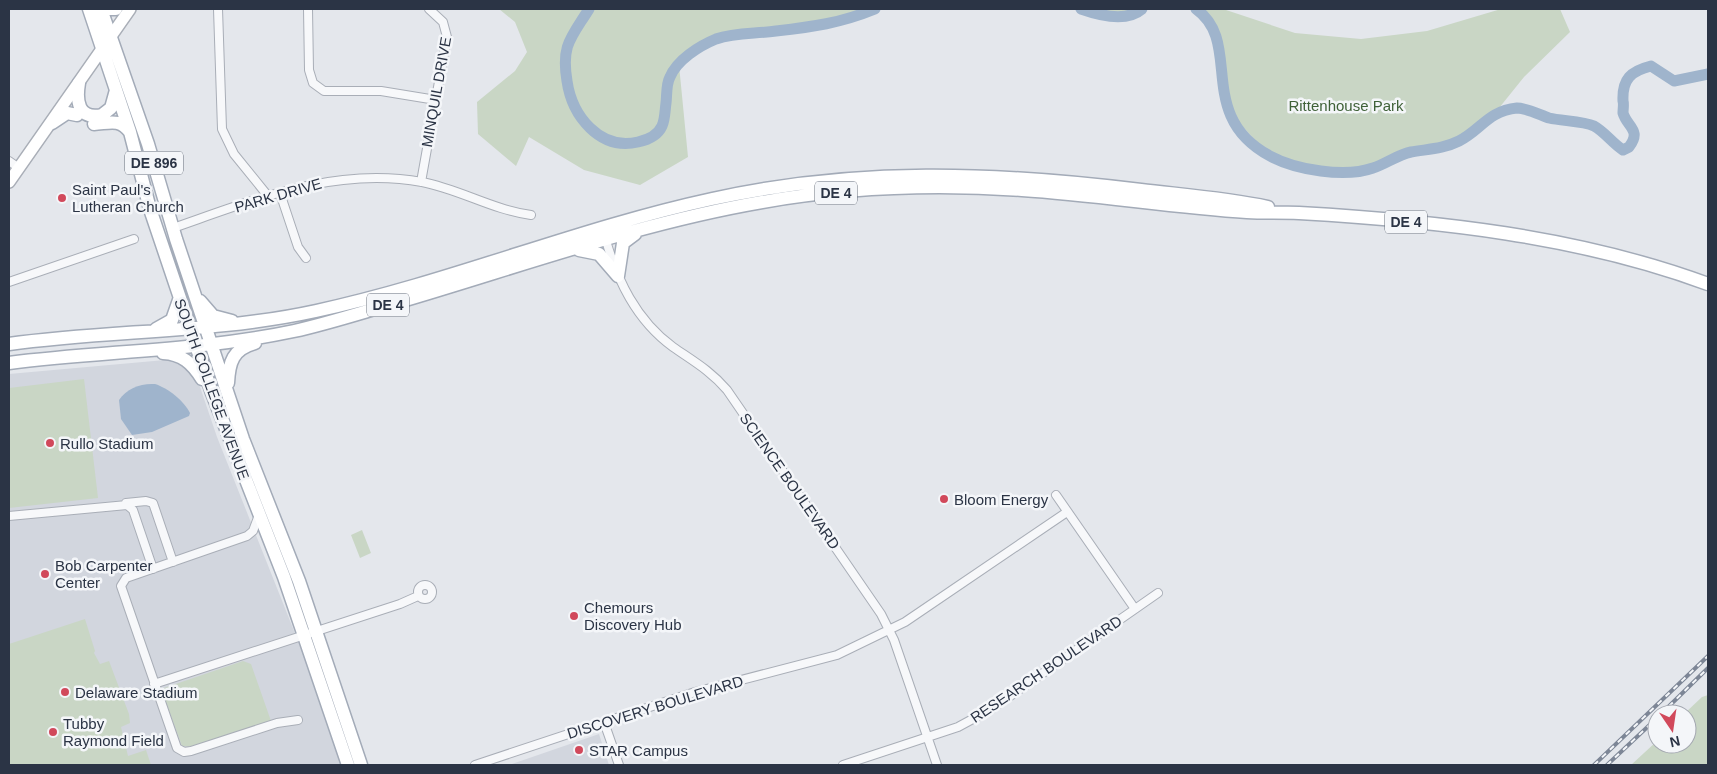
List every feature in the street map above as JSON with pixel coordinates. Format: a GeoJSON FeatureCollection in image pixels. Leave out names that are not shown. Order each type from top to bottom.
{"type":"FeatureCollection","features":[{"type":"Feature","properties":{"kind":"main road","name":"SOUTH COLLEGE AVENUE"},"geometry":{"type":"LineString","coordinates":[[89,9],[130,132],[150,209],[212,393],[259,515],[310,634],[361,765]]}},
{"type":"Feature","properties":{"kind":"main road","name":"SOUTH COLLEGE AVENUE"},"geometry":{"type":"LineString","coordinates":[[101,9],[227,391],[255,472],[292,564],[348,765]]}},
{"type":"Feature","properties":{"kind":"main road"},"geometry":{"type":"LineString","coordinates":[[101,9],[116,9]]}},
{"type":"Feature","properties":{"kind":"main road"},"geometry":{"type":"LineString","coordinates":[[79,83],[76,99],[79,106],[91,115],[102,116],[111,108],[116,90]]}},
{"type":"Feature","properties":{"kind":"main road"},"geometry":{"type":"LineString","coordinates":[[67,100],[77,115],[84,121],[94,124],[116,121],[122,123],[130,132]]}},
{"type":"Feature","properties":{"kind":"main road"},"geometry":{"type":"LineString","coordinates":[[52,122],[67,113],[77,115]]}},
{"type":"Feature","properties":{"kind":"main road","name":"DE 4"},"geometry":{"type":"LineString","coordinates":[[9,363],[212,344],[293,331],[561,252],[674,208],[758,190],[842,179],[921,175],[1032,178],[1250,203],[1295,212]]}},
{"type":"Feature","properties":{"kind":"main road","name":"DE 4"},"geometry":{"type":"LineString","coordinates":[[9,344],[206,327],[291,316],[350,303],[604,234],[653,226],[764,202],[835,193],[911,187],[1013,189],[1249,212],[1295,212],[1415,223],[1554,242],[1626,258],[1708,284]]}},
{"type":"Feature","properties":{"kind":"main road"},"geometry":{"type":"LineString","coordinates":[[618,276],[623,243],[629,236],[653,226]]}},
{"type":"Feature","properties":{"kind":"main road"},"geometry":{"type":"LineString","coordinates":[[561,252],[580,250],[599,254],[618,276]]}},
{"type":"Feature","properties":{"kind":"main road","name":"DE 896"},"geometry":{"type":"LineString","coordinates":[[194,290],[207,311],[213,316],[218,319],[246,322]]}},
{"type":"Feature","properties":{"kind":"main road"},"geometry":{"type":"LineString","coordinates":[[153,331],[172,320],[177,309],[179,297]]}},
{"type":"Feature","properties":{"kind":"main road"},"geometry":{"type":"LineString","coordinates":[[227,391],[229,367],[239,350],[245,346],[293,331]]}},
{"type":"Feature","properties":{"kind":"main road"},"geometry":{"type":"LineString","coordinates":[[139,350],[171,353],[187,360],[194,366],[212,393]]}},
{"type":"Feature","properties":{"kind":"street"},"geometry":{"type":"LineString","coordinates":[[9,182],[130,9]]}},
{"type":"Feature","properties":{"kind":"street"},"geometry":{"type":"LineString","coordinates":[[218,9],[222,129],[234,154],[268,196]]}},
{"type":"Feature","properties":{"kind":"street"},"geometry":{"type":"LineString","coordinates":[[308,9],[309,70],[311,79],[320,89],[331,92],[381,91],[436,100]]}},
{"type":"Feature","properties":{"kind":"street","name":"MINQUIL DRIVE"},"geometry":{"type":"LineString","coordinates":[[421,182],[448,32],[443,22],[429,9]]}},
{"type":"Feature","properties":{"kind":"street"},"geometry":{"type":"LineString","coordinates":[[9,161],[19,168]]}},
{"type":"Feature","properties":{"kind":"street","name":"PARK DRIVE"},"geometry":{"type":"LineString","coordinates":[[173,228],[308,184],[346,179],[383,178],[421,182],[511,211],[531,215]]}},
{"type":"Feature","properties":{"kind":"street"},"geometry":{"type":"LineString","coordinates":[[280,192],[298,247],[306,258]]}},
{"type":"Feature","properties":{"kind":"street","name":"SCIENCE BOULEVARD"},"geometry":{"type":"LineString","coordinates":[[604,234],[618,276],[631,301],[648,325],[673,347],[706,367],[727,390],[849,566],[890,630],[937,765]]}},
{"type":"Feature","properties":{"kind":"street"},"geometry":{"type":"LineString","coordinates":[[9,282],[134,239]]}},
{"type":"Feature","properties":{"kind":"street"},"geometry":{"type":"LineString","coordinates":[[1056,495],[1135,609]]}},
{"type":"Feature","properties":{"kind":"street"},"geometry":{"type":"LineString","coordinates":[[9,516],[146,501],[153,503],[174,562]]}},
{"type":"Feature","properties":{"kind":"street"},"geometry":{"type":"LineString","coordinates":[[121,504],[132,507],[153,569]]}},
{"type":"Feature","properties":{"kind":"street","name":"DISCOVERY BOULEVARD"},"geometry":{"type":"LineString","coordinates":[[475,765],[713,686],[820,661],[890,630],[1067,512]]}},
{"type":"Feature","properties":{"kind":"street"},"geometry":{"type":"LineString","coordinates":[[259,515],[252,531],[247,536],[126,578],[121,586],[174,744],[184,752],[277,722],[298,720]]}},
{"type":"Feature","properties":{"kind":"street","name":"RESEARCH BOULEVARD"},"geometry":{"type":"LineString","coordinates":[[843,765],[958,727],[984,714],[1158,593]]}},
{"type":"Feature","properties":{"kind":"street"},"geometry":{"type":"LineString","coordinates":[[154,684],[400,604],[418,596]]}},
{"type":"Feature","properties":{"kind":"street"},"geometry":{"type":"LineString","coordinates":[[604,722],[618,765]]}},
{"type":"Feature","properties":{"kind":"shaded area"},"geometry":{"type":"Polygon","coordinates":[[[165,360],[184,364],[197,378],[217,437],[304,656],[341,765],[9,765],[9,374],[165,360]]]}},
{"type":"Feature","properties":{"kind":"shaded area","name":"STAR Campus"},"geometry":{"type":"Polygon","coordinates":[[[599,734],[609,765],[509,765],[599,734]]]}},
{"type":"Feature","properties":{"kind":"green space"},"geometry":{"type":"Polygon","coordinates":[[[499,9],[875,9],[827,26],[763,31],[727,37],[710,42],[694,52],[679,65],[688,157],[640,185],[584,170],[529,137],[516,166],[478,134],[477,102],[515,71],[527,52],[515,22],[499,9]]]}},
{"type":"Feature","properties":{"kind":"green space"},"geometry":{"type":"Polygon","coordinates":[[[1081,9],[1142,9],[1128,16],[1120,17],[1081,9]]]}},
{"type":"Feature","properties":{"kind":"green space","name":"Rittenhouse Park"},"geometry":{"type":"Polygon","coordinates":[[[1196,9],[1223,9],[1295,33],[1361,39],[1427,31],[1501,9],[1560,9],[1570,32],[1524,77],[1495,113],[1460,140],[1436,150],[1411,152],[1351,173],[1271,157],[1228,111],[1222,88],[1219,47],[1212,23],[1196,9]]]}},
{"type":"Feature","properties":{"kind":"green space","name":"Rullo Stadium"},"geometry":{"type":"Polygon","coordinates":[[[84,379],[98,498],[9,508],[9,388],[84,379]]]}},
{"type":"Feature","properties":{"kind":"green space"},"geometry":{"type":"Polygon","coordinates":[[[362,530],[371,553],[360,558],[351,535],[362,530]]]}},
{"type":"Feature","properties":{"kind":"green space","name":"Delaware Stadium"},"geometry":{"type":"Polygon","coordinates":[[[85,619],[94,653],[100,664],[109,661],[129,714],[130,723],[121,727],[128,756],[146,750],[151,765],[9,765],[9,644],[85,619]]]}},
{"type":"Feature","properties":{"kind":"green space"},"geometry":{"type":"Polygon","coordinates":[[[243,661],[251,664],[271,721],[192,747],[182,746],[161,689],[243,661]]]}},
{"type":"Feature","properties":{"kind":"green space"},"geometry":{"type":"Polygon","coordinates":[[[1708,695],[1708,765],[1631,765],[1647,750],[1647,754],[1697,754],[1697,704],[1695,704],[1702,697],[1708,695]]]}},
{"type":"Feature","properties":{"kind":"water"},"geometry":{"type":"Polygon","coordinates":[[[155,384],[180,400],[190,413],[189,416],[152,432],[132,435],[121,419],[119,400],[126,392],[135,387],[155,384]]]}},
{"type":"Feature","properties":{"kind":"waterway"},"geometry":{"type":"LineString","coordinates":[[589,9],[569,42],[567,50],[565,69],[570,94],[575,107],[590,128],[600,136],[624,143],[645,140],[652,137],[660,129],[664,118],[667,86],[673,71],[689,54],[716,39],[730,35],[826,24],[875,9]]}},
{"type":"Feature","properties":{"kind":"waterway"},"geometry":{"type":"LineString","coordinates":[[1081,9],[1095,14],[1120,17],[1128,16],[1142,9]]}},
{"type":"Feature","properties":{"kind":"waterway"},"geometry":{"type":"LineString","coordinates":[[1196,9],[1210,23],[1217,41],[1226,100],[1233,121],[1247,139],[1270,156],[1293,165],[1321,171],[1362,171],[1406,153],[1447,146],[1467,137],[1499,113],[1517,108],[1529,110],[1549,118],[1594,126],[1623,150],[1629,147],[1634,136],[1634,132],[1623,113],[1624,87],[1633,73],[1651,66],[1674,81],[1708,74]]}},
{"type":"Feature","properties":{"kind":"railway"},"geometry":{"type":"LineString","coordinates":[[1594,765],[1708,656]]}},
{"type":"Feature","properties":{"kind":"railway"},"geometry":{"type":"LineString","coordinates":[[1671,704],[1708,668]]}},
{"type":"Feature","properties":{"kind":"railway"},"geometry":{"type":"LineString","coordinates":[[1607,765],[1647,727]]}},
{"type":"Feature","properties":{"kind":"place","name":"Saint Paul's Lutheran Church"},"geometry":{"type":"Point","coordinates":[62,198]}},
{"type":"Feature","properties":{"kind":"place","name":"Rullo Stadium"},"geometry":{"type":"Point","coordinates":[50,443]}},
{"type":"Feature","properties":{"kind":"place","name":"Bloom Energy"},"geometry":{"type":"Point","coordinates":[944,499]}},
{"type":"Feature","properties":{"kind":"place","name":"Bob Carpenter Center"},"geometry":{"type":"Point","coordinates":[45,574]}},
{"type":"Feature","properties":{"kind":"place","name":"Chemours Discovery Hub"},"geometry":{"type":"Point","coordinates":[574,616]}},
{"type":"Feature","properties":{"kind":"place","name":"Delaware Stadium"},"geometry":{"type":"Point","coordinates":[65,692]}},
{"type":"Feature","properties":{"kind":"place","name":"Tubby Raymond Field"},"geometry":{"type":"Point","coordinates":[53,732]}},
{"type":"Feature","properties":{"kind":"place","name":"STAR Campus"},"geometry":{"type":"Point","coordinates":[579,750]}}]}
